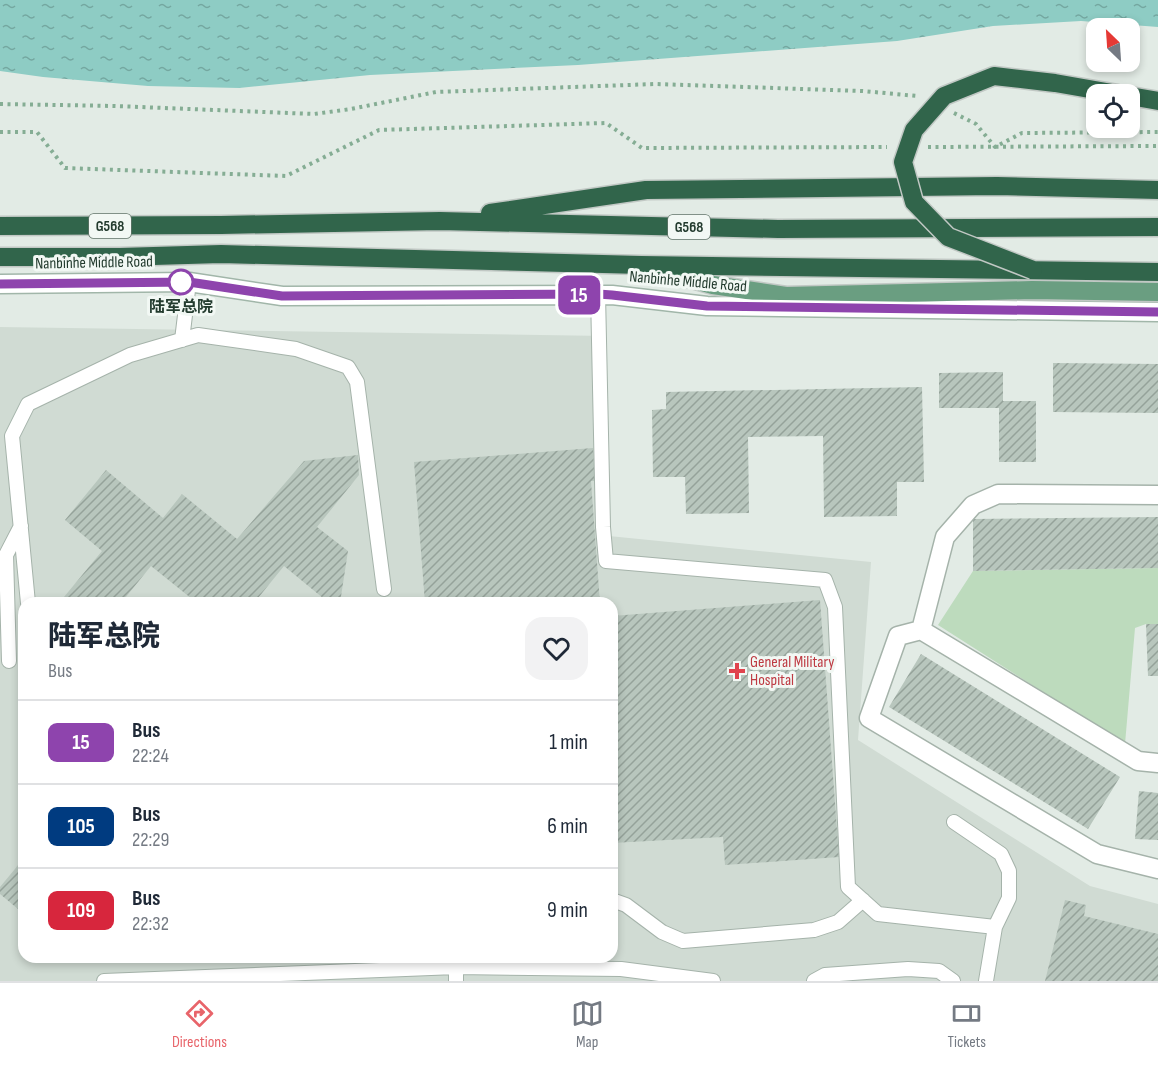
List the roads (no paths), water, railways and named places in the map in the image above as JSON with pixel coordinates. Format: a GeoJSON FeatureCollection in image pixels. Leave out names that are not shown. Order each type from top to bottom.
{"type":"FeatureCollection","features":[{"type":"Feature","properties":{"kind":"highway"},"geometry":{"type":"LineString","coordinates":[[1033,270],[948,237],[914,202],[903,162],[914,130],[944,96],[994,76],[1086,88]]}},
{"type":"Feature","properties":{"kind":"highway"},"geometry":{"type":"LineString","coordinates":[[1140,98],[1158,102]]}},
{"type":"Feature","properties":{"kind":"highway"},"geometry":{"type":"LineString","coordinates":[[441,221],[646,190],[997,186],[1158,190]]}},
{"type":"Feature","properties":{"kind":"highway","name":"G568"},"geometry":{"type":"LineString","coordinates":[[0,226],[441,221],[778,229],[1158,227]]}},
{"type":"Feature","properties":{"kind":"highway","name":"Nanbinhe Middle Road"},"geometry":{"type":"LineString","coordinates":[[0,257],[221,254],[641,265],[1158,272]]}},
{"type":"Feature","properties":{"kind":"main road"},"geometry":{"type":"LineString","coordinates":[[641,265],[713,285],[786,296],[1032,290],[1158,292]]}},
{"type":"Feature","properties":{"kind":"street","name":"Nanbinhe Middle Road"},"geometry":{"type":"LineString","coordinates":[[0,284],[189,282],[282,296],[598,294],[707,306],[1158,312]]}},
{"type":"Feature","properties":{"kind":"street"},"geometry":{"type":"LineString","coordinates":[[921,630],[945,537],[973,505],[998,494],[1158,495]]}},
{"type":"Feature","properties":{"kind":"street"},"geometry":{"type":"LineString","coordinates":[[1158,763],[1138,761],[921,630],[898,636],[869,718],[1097,854],[1158,869]]}},
{"type":"Feature","properties":{"kind":"lane"},"geometry":{"type":"LineString","coordinates":[[182,340],[189,282]]}},
{"type":"Feature","properties":{"kind":"lane"},"geometry":{"type":"LineString","coordinates":[[598,294],[603,527],[606,561],[825,580],[835,607],[848,887],[878,914],[995,927]]}},
{"type":"Feature","properties":{"kind":"lane"},"geometry":{"type":"LineString","coordinates":[[27,597],[12,436],[28,404],[130,355],[198,335],[296,349],[348,367],[357,382],[384,589]]}},
{"type":"Feature","properties":{"kind":"lane"},"geometry":{"type":"LineString","coordinates":[[9,661],[6,555],[21,526]]}},
{"type":"Feature","properties":{"kind":"lane"},"geometry":{"type":"LineString","coordinates":[[954,822],[1001,854],[1008,871],[1009,898],[995,927],[986,981]]}},
{"type":"Feature","properties":{"kind":"lane"},"geometry":{"type":"LineString","coordinates":[[618,903],[662,932],[683,941],[814,930],[838,922],[863,900]]}},
{"type":"Feature","properties":{"kind":"lane"},"geometry":{"type":"LineString","coordinates":[[104,981],[456,968],[621,969],[713,981]]}},
{"type":"Feature","properties":{"kind":"lane"},"geometry":{"type":"LineString","coordinates":[[814,981],[825,975],[908,969],[939,971],[953,981]]}},
{"type":"Feature","properties":{"kind":"water"},"geometry":{"type":"Polygon","coordinates":[[[0,0],[1158,0],[1158,27],[1140,26],[1140,18],[1086,18],[1086,21],[993,26],[897,41],[578,65],[370,75],[239,88],[148,86],[0,71],[0,0]]]}},
{"type":"Feature","properties":{"kind":"place","name":"陆军总院"},"geometry":{"type":"Point","coordinates":[181,282]}},
{"type":"Feature","properties":{"kind":"place","name":"General Military Hospital"},"geometry":{"type":"Point","coordinates":[737,671]}}]}
